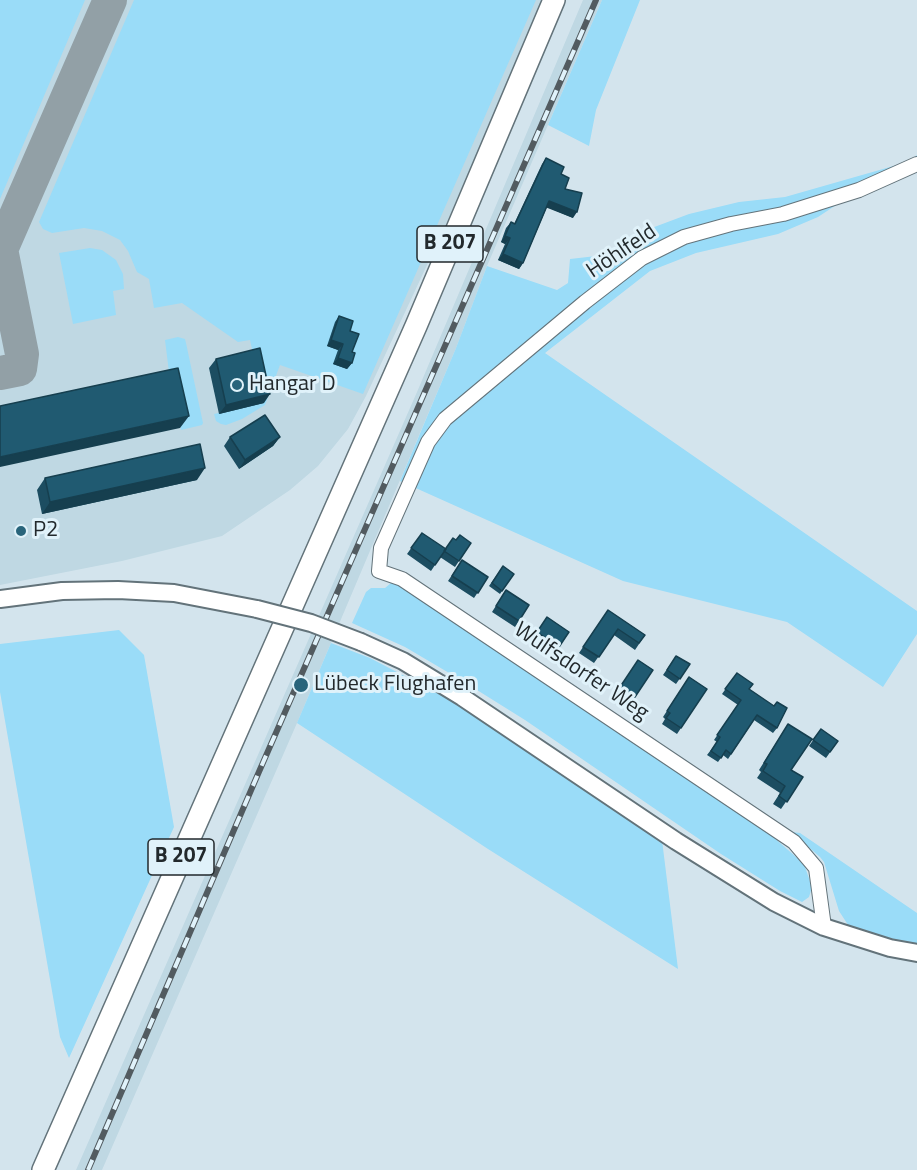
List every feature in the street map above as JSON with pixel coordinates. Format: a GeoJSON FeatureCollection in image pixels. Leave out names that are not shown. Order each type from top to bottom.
{"type":"FeatureCollection","features":[{"type":"Feature","properties":{"kind":"main road","name":"B 207"},"geometry":{"type":"LineString","coordinates":[[43,1170],[416,326],[554,0]]}},
{"type":"Feature","properties":{"kind":"street","name":"Höhlfeld"},"geometry":{"type":"LineString","coordinates":[[428,442],[445,419],[585,302],[642,258],[684,237],[731,224],[783,214],[859,190],[917,164]]}},
{"type":"Feature","properties":{"kind":"street","name":"Wulfsdorfer Weg"},"geometry":{"type":"LineString","coordinates":[[428,442],[381,548],[379,571],[402,579],[794,842],[816,868],[824,927]]}},
{"type":"Feature","properties":{"kind":"street"},"geometry":{"type":"LineString","coordinates":[[0,599],[62,591],[174,593],[257,609],[311,623],[361,642],[403,661],[462,697],[747,887],[824,927],[890,948],[917,953]]}},
{"type":"Feature","properties":{"kind":"shaded area"},"geometry":{"type":"Polygon","coordinates":[[[0,0],[543,0],[447,222],[366,396],[348,429],[318,466],[290,490],[222,536],[122,561],[0,585],[0,0]]]}},
{"type":"Feature","properties":{"kind":"shaded area"},"geometry":{"type":"Polygon","coordinates":[[[0,0],[85,0],[0,199],[0,0]]]}},
{"type":"Feature","properties":{"kind":"shaded area"},"geometry":{"type":"Polygon","coordinates":[[[134,0],[536,0],[363,394],[280,365],[265,405],[242,419],[226,425],[221,424],[216,421],[214,414],[264,403],[250,340],[238,342],[182,303],[154,308],[149,279],[137,272],[128,251],[120,240],[102,231],[84,228],[52,233],[43,229],[39,222],[134,0]]]}},
{"type":"Feature","properties":{"kind":"shaded area"},"geometry":{"type":"Polygon","coordinates":[[[583,0],[602,0],[487,266],[456,348],[297,723],[102,1170],[76,1170],[417,392],[583,0]]]}},
{"type":"Feature","properties":{"kind":"shaded area"},"geometry":{"type":"Polygon","coordinates":[[[602,0],[640,0],[596,110],[589,146],[548,125],[602,0]]]}},
{"type":"Feature","properties":{"kind":"shaded area"},"geometry":{"type":"Polygon","coordinates":[[[917,155],[917,164],[859,190],[818,217],[778,234],[696,253],[650,271],[545,353],[917,611],[917,634],[883,687],[787,622],[623,581],[400,481],[456,348],[487,266],[557,290],[568,283],[570,259],[605,255],[649,229],[689,214],[739,202],[785,197],[911,161],[917,155]]]}},
{"type":"Feature","properties":{"kind":"shaded area"},"geometry":{"type":"Polygon","coordinates":[[[90,248],[102,250],[116,260],[123,274],[124,289],[113,291],[116,315],[73,324],[59,253],[90,248]]]}},
{"type":"Feature","properties":{"kind":"shaded area"},"geometry":{"type":"Polygon","coordinates":[[[178,337],[185,339],[203,423],[181,430],[170,380],[165,340],[178,337]]]}},
{"type":"Feature","properties":{"kind":"shaded area"},"geometry":{"type":"Polygon","coordinates":[[[391,583],[397,583],[771,835],[804,864],[812,887],[809,897],[802,902],[780,891],[721,854],[525,720],[405,647],[352,623],[366,592],[371,588],[385,588],[391,583]]]}},
{"type":"Feature","properties":{"kind":"shaded area"},"geometry":{"type":"Polygon","coordinates":[[[119,630],[144,655],[174,827],[69,1058],[60,1037],[0,692],[0,644],[119,630]]]}},
{"type":"Feature","properties":{"kind":"shaded area"},"geometry":{"type":"Polygon","coordinates":[[[331,643],[370,658],[464,707],[662,840],[678,969],[488,849],[297,723],[331,643]]]}},
{"type":"Feature","properties":{"kind":"shaded area"},"geometry":{"type":"Polygon","coordinates":[[[791,832],[800,833],[917,913],[917,948],[852,931],[839,911],[824,862],[791,832]]]}},
{"type":"Feature","properties":{"kind":"building"},"geometry":{"type":"Polygon","coordinates":[[[546,158],[564,167],[561,174],[569,178],[565,189],[582,193],[577,212],[549,201],[523,263],[503,254],[510,238],[505,236],[511,222],[515,224],[546,158]]]}},
{"type":"Feature","properties":{"kind":"building"},"geometry":{"type":"Polygon","coordinates":[[[339,316],[353,321],[350,331],[359,334],[352,352],[355,353],[352,363],[338,358],[343,344],[331,340],[339,316]]]}},
{"type":"Feature","properties":{"kind":"building","name":"Hangar D"},"geometry":{"type":"Polygon","coordinates":[[[260,348],[270,394],[226,405],[216,359],[260,348]]]}},
{"type":"Feature","properties":{"kind":"building"},"geometry":{"type":"Polygon","coordinates":[[[178,368],[189,416],[0,457],[0,406],[178,368]]]}},
{"type":"Feature","properties":{"kind":"building"},"geometry":{"type":"Polygon","coordinates":[[[265,415],[280,437],[245,460],[230,437],[265,415]]]}},
{"type":"Feature","properties":{"kind":"building"},"geometry":{"type":"Polygon","coordinates":[[[200,444],[205,468],[50,502],[45,478],[200,444]]]}},
{"type":"Feature","properties":{"kind":"building"},"geometry":{"type":"Polygon","coordinates":[[[422,533],[446,549],[435,565],[411,548],[422,533]]]}},
{"type":"Feature","properties":{"kind":"building"},"geometry":{"type":"Polygon","coordinates":[[[460,535],[471,543],[459,561],[444,551],[453,538],[456,540],[460,535]]]}},
{"type":"Feature","properties":{"kind":"building"},"geometry":{"type":"Polygon","coordinates":[[[462,560],[488,577],[478,593],[452,576],[462,560]]]}},
{"type":"Feature","properties":{"kind":"building"},"geometry":{"type":"Polygon","coordinates":[[[503,566],[514,574],[502,591],[492,583],[503,566]]]}},
{"type":"Feature","properties":{"kind":"building"},"geometry":{"type":"Polygon","coordinates":[[[506,590],[529,605],[519,621],[496,606],[506,590]]]}},
{"type":"Feature","properties":{"kind":"building"},"geometry":{"type":"Polygon","coordinates":[[[608,610],[645,635],[639,643],[618,629],[599,657],[583,647],[608,610]]]}},
{"type":"Feature","properties":{"kind":"building"},"geometry":{"type":"Polygon","coordinates":[[[547,617],[569,632],[559,647],[537,632],[547,617]]]}},
{"type":"Feature","properties":{"kind":"building"},"geometry":{"type":"Polygon","coordinates":[[[676,656],[690,664],[680,679],[667,670],[676,656]]]}},
{"type":"Feature","properties":{"kind":"building"},"geometry":{"type":"Polygon","coordinates":[[[638,660],[653,670],[635,697],[620,687],[638,660]]]}},
{"type":"Feature","properties":{"kind":"building"},"geometry":{"type":"Polygon","coordinates":[[[737,673],[753,684],[749,689],[774,706],[777,702],[787,708],[777,728],[757,715],[731,754],[726,750],[721,758],[711,751],[720,737],[717,735],[741,700],[725,689],[737,673]]]}},
{"type":"Feature","properties":{"kind":"building"},"geometry":{"type":"Polygon","coordinates":[[[689,677],[707,689],[681,728],[666,718],[670,713],[667,711],[689,677]]]}},
{"type":"Feature","properties":{"kind":"building"},"geometry":{"type":"Polygon","coordinates":[[[788,724],[812,739],[791,770],[803,777],[787,802],[779,796],[785,786],[763,771],[767,764],[764,763],[788,724]]]}},
{"type":"Feature","properties":{"kind":"building"},"geometry":{"type":"Polygon","coordinates":[[[821,729],[838,741],[830,752],[813,740],[821,729]]]}},
{"type":"Feature","properties":{"kind":"taxiway"},"geometry":{"type":"LineString","coordinates":[[0,252],[110,0]]}},
{"type":"Feature","properties":{"kind":"taxiway"},"geometry":{"type":"LineString","coordinates":[[0,373],[20,369],[22,354],[1,249]]}},
{"type":"Feature","properties":{"kind":"railway"},"geometry":{"type":"LineString","coordinates":[[88,1170],[596,0]]}},
{"type":"Feature","properties":{"kind":"place","name":"Hangar D"},"geometry":{"type":"Point","coordinates":[237,385]}},
{"type":"Feature","properties":{"kind":"place","name":"P2"},"geometry":{"type":"Point","coordinates":[21,531]}},
{"type":"Feature","properties":{"kind":"place","name":"Lübeck Flughafen"},"geometry":{"type":"Point","coordinates":[301,685]}}]}
